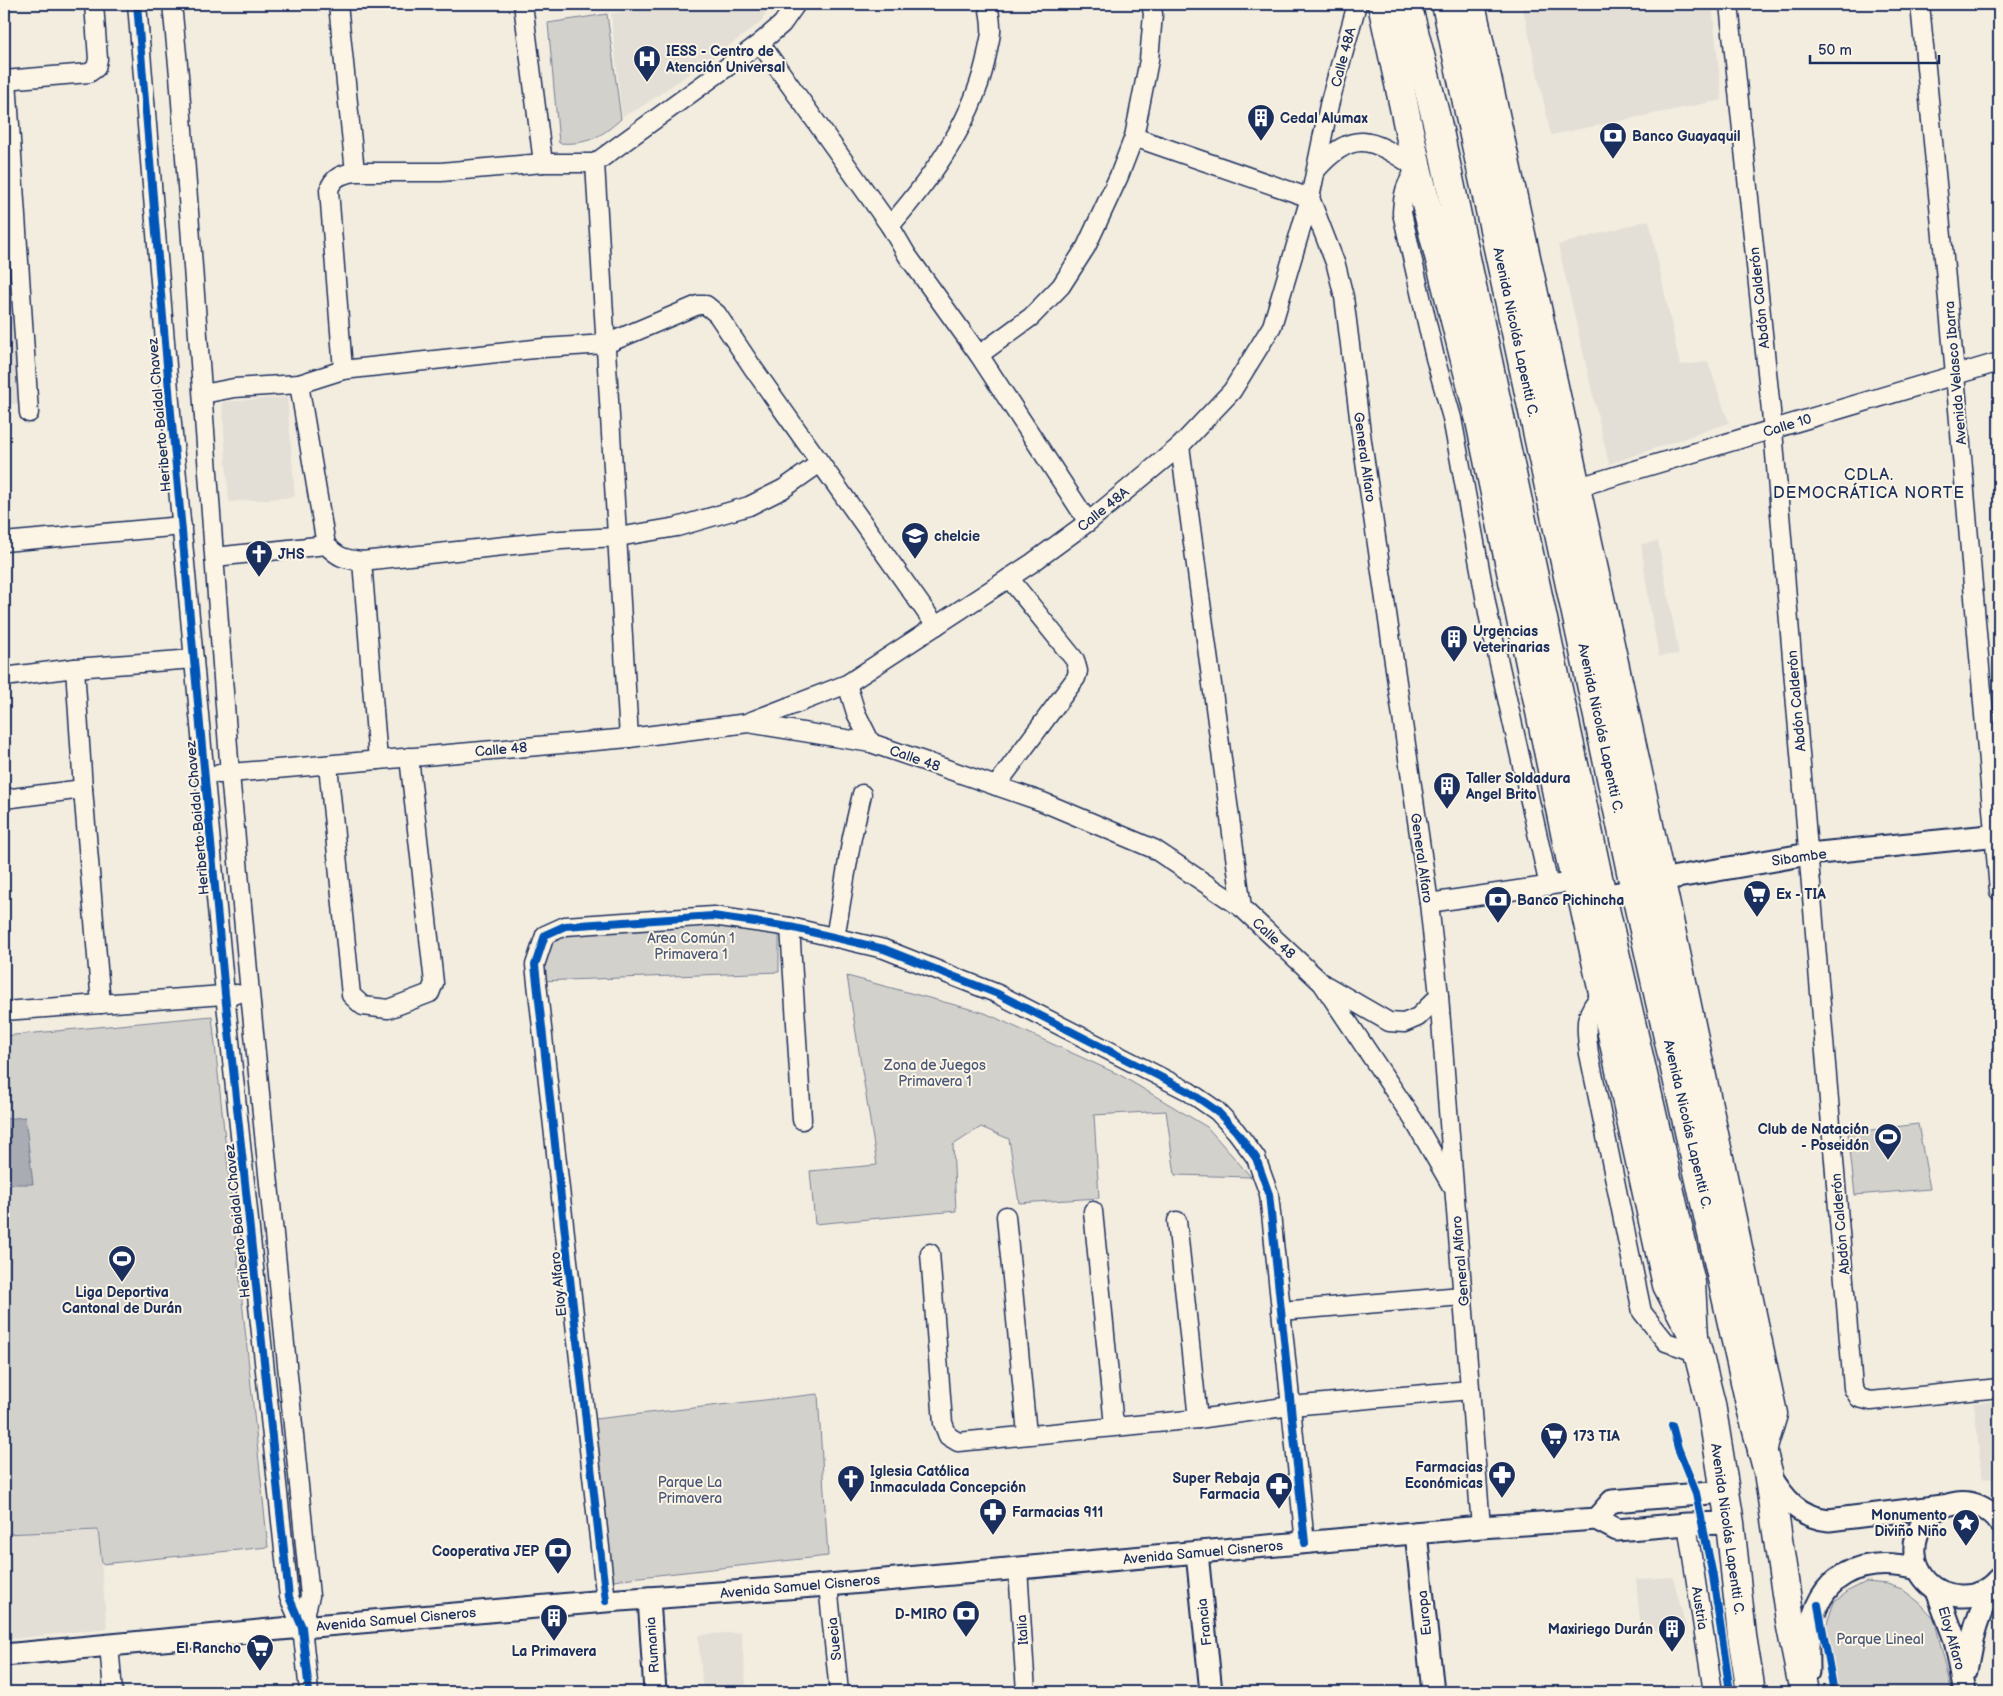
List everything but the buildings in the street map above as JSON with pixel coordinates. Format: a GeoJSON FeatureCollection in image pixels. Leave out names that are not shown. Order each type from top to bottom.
{"type":"FeatureCollection","features":[{"type":"Feature","properties":{"kind":"main road","name":"Avenida Nicolás Lapentti C."},"geometry":{"type":"LineString","coordinates":[[1382,4],[1417,168],[1479,416],[1504,482],[1691,1284],[1696,1345],[1711,1404],[1730,1523],[1742,1636],[1751,1692]]}},
{"type":"Feature","properties":{"kind":"main road","name":"Avenida Nicolás Lapentti C."},"geometry":{"type":"LineString","coordinates":[[1407,4],[1437,122],[1504,482],[1575,881],[1583,901],[1667,1285],[1696,1345]]}},
{"type":"Feature","properties":{"kind":"main road","name":"Avenida Nicolás Lapentti C."},"geometry":{"type":"LineString","coordinates":[[1446,4],[1636,890],[1751,1408],[1765,1461],[1791,1627],[1806,1692]]}},
{"type":"Feature","properties":{"kind":"main road","name":"Avenida Nicolás Lapentti C."},"geometry":{"type":"LineString","coordinates":[[1471,4],[1773,1414],[1765,1461]]}},
{"type":"Feature","properties":{"kind":"street"},"geometry":{"type":"LineString","coordinates":[[29,413],[5,80],[89,73],[96,68],[98,60],[94,4]]}},
{"type":"Feature","properties":{"kind":"street","name":"Heriberto Baidal Chavez"},"geometry":{"type":"LineString","coordinates":[[137,4],[170,402],[225,994],[289,1597],[302,1627]]}},
{"type":"Feature","properties":{"kind":"street"},"geometry":{"type":"LineString","coordinates":[[172,4],[179,74],[230,774],[310,1596],[302,1627],[309,1692]]}},
{"type":"Feature","properties":{"kind":"street"},"geometry":{"type":"LineString","coordinates":[[338,4],[355,172]]}},
{"type":"Feature","properties":{"kind":"street"},"geometry":{"type":"LineString","coordinates":[[523,4],[543,163]]}},
{"type":"Feature","properties":{"kind":"street"},"geometry":{"type":"LineString","coordinates":[[343,370],[330,190],[334,179],[355,172],[441,172],[543,163],[595,162],[760,43],[782,24],[796,4]]}},
{"type":"Feature","properties":{"kind":"street"},"geometry":{"type":"LineString","coordinates":[[890,226],[939,166],[969,109],[984,74],[992,28],[988,4]]}},
{"type":"Feature","properties":{"kind":"street"},"geometry":{"type":"LineString","coordinates":[[979,355],[1031,317],[1061,286],[1086,247],[1119,176],[1134,137],[1149,60],[1151,4]]}},
{"type":"Feature","properties":{"kind":"street","name":"Calle 48A"},"geometry":{"type":"LineString","coordinates":[[748,722],[847,684],[1009,578],[1088,522],[1180,446],[1232,391],[1272,326],[1310,198],[1330,105],[1357,4]]}},
{"type":"Feature","properties":{"kind":"street","name":"Abdón Calderón"},"geometry":{"type":"LineString","coordinates":[[1729,4],[1772,430],[1853,1388],[1859,1398],[1871,1401],[1999,1388]]}},
{"type":"Feature","properties":{"kind":"street","name":"Avenida Velasco Ibarra"},"geometry":{"type":"LineString","coordinates":[[1920,4],[1997,835],[1999,891]]}},
{"type":"Feature","properties":{"kind":"street"},"geometry":{"type":"LineString","coordinates":[[760,43],[979,355],[1088,522]]}},
{"type":"Feature","properties":{"kind":"street"},"geometry":{"type":"LineString","coordinates":[[1134,137],[1310,198]]}},
{"type":"Feature","properties":{"kind":"street"},"geometry":{"type":"LineString","coordinates":[[1317,169],[1328,156],[1342,145],[1359,141],[1372,143],[1417,168],[1406,183],[1402,213],[1435,358],[1452,418],[1489,618],[1549,886]]}},
{"type":"Feature","properties":{"kind":"street"},"geometry":{"type":"LineString","coordinates":[[595,162],[629,738]]}},
{"type":"Feature","properties":{"kind":"street","name":"General Alfaro"},"geometry":{"type":"LineString","coordinates":[[1310,198],[1336,265],[1344,296],[1364,451],[1429,903],[1439,996],[1481,1527]]}},
{"type":"Feature","properties":{"kind":"street"},"geometry":{"type":"LineString","coordinates":[[202,394],[234,388],[299,384],[343,370],[543,348],[606,344],[698,305],[706,304],[717,314],[936,626]]}},
{"type":"Feature","properties":{"kind":"street","name":"Calle 10"},"geometry":{"type":"LineString","coordinates":[[1575,488],[1999,362]]}},
{"type":"Feature","properties":{"kind":"street"},"geometry":{"type":"LineString","coordinates":[[299,384],[326,545],[344,559],[362,561],[560,540],[618,537],[677,527],[749,506],[783,489],[820,462]]}},
{"type":"Feature","properties":{"kind":"street"},"geometry":{"type":"LineString","coordinates":[[1180,446],[1242,908]]}},
{"type":"Feature","properties":{"kind":"street"},"geometry":{"type":"LineString","coordinates":[[4,542],[182,526]]}},
{"type":"Feature","properties":{"kind":"street"},"geometry":{"type":"LineString","coordinates":[[215,557],[326,545]]}},
{"type":"Feature","properties":{"kind":"street"},"geometry":{"type":"LineString","coordinates":[[362,561],[378,760]]}},
{"type":"Feature","properties":{"kind":"street"},"geometry":{"type":"LineString","coordinates":[[996,786],[1076,678],[1078,671],[1075,660],[1009,578]]}},
{"type":"Feature","properties":{"kind":"street"},"geometry":{"type":"LineString","coordinates":[[4,676],[75,668],[194,659]]}},
{"type":"Feature","properties":{"kind":"street"},"geometry":{"type":"LineString","coordinates":[[75,668],[101,1004]]}},
{"type":"Feature","properties":{"kind":"street"},"geometry":{"type":"LineString","coordinates":[[847,684],[856,713],[871,743]]}},
{"type":"Feature","properties":{"kind":"street","name":"Calle 48"},"geometry":{"type":"LineString","coordinates":[[206,775],[629,738],[748,722],[871,743],[1043,802],[1154,849],[1242,908],[1322,983],[1413,1119],[1454,1190]]}},
{"type":"Feature","properties":{"kind":"street"},"geometry":{"type":"LineString","coordinates":[[328,765],[351,995],[363,1006],[388,1009],[407,1000],[423,997],[430,993],[434,983],[409,757]]}},
{"type":"Feature","properties":{"kind":"street"},"geometry":{"type":"LineString","coordinates":[[4,799],[83,790]]}},
{"type":"Feature","properties":{"kind":"street"},"geometry":{"type":"LineString","coordinates":[[835,938],[852,837],[862,794]]}},
{"type":"Feature","properties":{"kind":"street","name":"Sibambe"},"geometry":{"type":"LineString","coordinates":[[1602,896],[1636,890],[1660,880],[1809,854],[1997,835]]}},
{"type":"Feature","properties":{"kind":"street"},"geometry":{"type":"LineString","coordinates":[[1429,903],[1575,881]]}},
{"type":"Feature","properties":{"kind":"street","name":"Eloy Alfaro"},"geometry":{"type":"LineString","coordinates":[[606,1601],[535,965],[546,935],[565,926],[713,916],[790,927]]}},
{"type":"Feature","properties":{"kind":"street"},"geometry":{"type":"LineString","coordinates":[[802,1120],[790,927],[884,950],[998,994],[1188,1091],[1217,1111],[1236,1131],[1256,1158],[1269,1194],[1305,1543]]}},
{"type":"Feature","properties":{"kind":"street"},"geometry":{"type":"LineString","coordinates":[[1322,983],[1389,1022],[1404,1023],[1418,1017],[1439,996]]}},
{"type":"Feature","properties":{"kind":"street"},"geometry":{"type":"LineString","coordinates":[[4,1011],[250,993]]}},
{"type":"Feature","properties":{"kind":"street"},"geometry":{"type":"LineString","coordinates":[[1093,1211],[1114,1426]]}},
{"type":"Feature","properties":{"kind":"street"},"geometry":{"type":"LineString","coordinates":[[1006,1216],[1027,1434]]}},
{"type":"Feature","properties":{"kind":"street"},"geometry":{"type":"LineString","coordinates":[[1177,1221],[1198,1419]]}},
{"type":"Feature","properties":{"kind":"street"},"geometry":{"type":"LineString","coordinates":[[930,1253],[942,1409],[946,1433],[954,1441],[963,1443],[1027,1434],[1198,1419],[1291,1406],[1470,1390]]}},
{"type":"Feature","properties":{"kind":"street"},"geometry":{"type":"LineString","coordinates":[[1281,1311],[1462,1296]]}},
{"type":"Feature","properties":{"kind":"street"},"geometry":{"type":"LineString","coordinates":[[1765,1461],[1781,1494],[1795,1507],[1818,1519],[1829,1520],[1999,1498]]}},
{"type":"Feature","properties":{"kind":"street"},"geometry":{"type":"LineString","coordinates":[[1724,1492],[1612,1501],[1596,1519],[1617,1530],[1687,1524],[1730,1523]]}},
{"type":"Feature","properties":{"kind":"street"},"geometry":{"type":"LineString","coordinates":[[1996,1581],[1981,1593],[1967,1597],[1952,1596],[1937,1591],[1927,1582],[1918,1569],[1914,1554],[1915,1539],[1921,1524],[1931,1513],[1952,1504],[1974,1504],[1987,1510],[1999,1522]]}},
{"type":"Feature","properties":{"kind":"street","name":"Avenida Samuel Cisneros"},"geometry":{"type":"LineString","coordinates":[[4,1655],[108,1644],[606,1601],[828,1585],[1481,1527],[1596,1519]]}},
{"type":"Feature","properties":{"kind":"street","name":"Austria"},"geometry":{"type":"LineString","coordinates":[[1687,1524],[1713,1692]]}},
{"type":"Feature","properties":{"kind":"street","name":"Europa"},"geometry":{"type":"LineString","coordinates":[[1416,1533],[1432,1692]]}},
{"type":"Feature","properties":{"kind":"street","name":"Francia"},"geometry":{"type":"LineString","coordinates":[[1197,1552],[1211,1692]]}},
{"type":"Feature","properties":{"kind":"street"},"geometry":{"type":"LineString","coordinates":[[1806,1692],[1809,1637],[1818,1605],[1831,1584],[1851,1571],[1877,1564],[1918,1569]]}},
{"type":"Feature","properties":{"kind":"street","name":"Italia"},"geometry":{"type":"LineString","coordinates":[[1018,1568],[1026,1692]]}},
{"type":"Feature","properties":{"kind":"street","name":"Eloy Alfaro"},"geometry":{"type":"LineString","coordinates":[[1965,1688],[1971,1639],[1984,1603],[1996,1581]]}},
{"type":"Feature","properties":{"kind":"street","name":"Suecia"},"geometry":{"type":"LineString","coordinates":[[828,1585],[839,1692]]}},
{"type":"Feature","properties":{"kind":"street","name":"Eloy Alfaro"},"geometry":{"type":"LineString","coordinates":[[1937,1591],[1955,1640],[1965,1688]]}},
{"type":"Feature","properties":{"kind":"street","name":"Rumania"},"geometry":{"type":"LineString","coordinates":[[649,1598],[655,1692]]}},
{"type":"Feature","properties":{"kind":"street"},"geometry":{"type":"LineString","coordinates":[[108,1644],[113,1692]]}},
{"type":"Feature","properties":{"kind":"shaded area","name":"IESS - Centro de Atención Universal"},"geometry":{"type":"Polygon","coordinates":[[[675,4],[772,4],[760,23],[638,109],[622,116],[611,14],[675,4]]]}},
{"type":"Feature","properties":{"kind":"shaded area"},"geometry":{"type":"Polygon","coordinates":[[[1522,4],[1712,4],[1722,100],[1551,135],[1522,4]]]}},
{"type":"Feature","properties":{"kind":"shaded area"},"geometry":{"type":"Polygon","coordinates":[[[4,183],[20,403],[4,405],[4,183]]]}},
{"type":"Feature","properties":{"kind":"shaded area"},"geometry":{"type":"Polygon","coordinates":[[[1649,220],[1680,365],[1708,362],[1729,423],[1609,464],[1558,245],[1649,220]]]}},
{"type":"Feature","properties":{"kind":"shaded area"},"geometry":{"type":"Polygon","coordinates":[[[287,397],[295,497],[229,502],[222,402],[287,397]]]}},
{"type":"Feature","properties":{"kind":"shaded area"},"geometry":{"type":"Polygon","coordinates":[[[1658,541],[1679,654],[1659,656],[1641,544],[1658,541]]]}},
{"type":"Feature","properties":{"kind":"shaded area"},"geometry":{"type":"Polygon","coordinates":[[[25,1117],[33,1184],[4,1184],[4,1119],[25,1117]]]}},
{"type":"Feature","properties":{"kind":"shaded area"},"geometry":{"type":"Polygon","coordinates":[[[1999,1401],[1999,1477],[1982,1479],[1974,1403],[1999,1401]]]}},
{"type":"Feature","properties":{"kind":"shaded area"},"geometry":{"type":"Polygon","coordinates":[[[98,1530],[107,1628],[4,1640],[4,1534],[98,1530]]]}},
{"type":"Feature","properties":{"kind":"shaded area"},"geometry":{"type":"Polygon","coordinates":[[[1673,1577],[1686,1628],[1641,1631],[1636,1579],[1673,1577]]]}},
{"type":"Feature","properties":{"kind":"shaded area"},"geometry":{"type":"Polygon","coordinates":[[[741,1632],[747,1692],[703,1692],[698,1635],[741,1632]]]}},
{"type":"Feature","properties":{"kind":"green space"},"geometry":{"type":"Polygon","coordinates":[[[607,14],[621,119],[607,131],[586,141],[559,143],[548,23],[607,14]]]}},
{"type":"Feature","properties":{"kind":"green space","name":"Area Común 1 Primavera 1"},"geometry":{"type":"Polygon","coordinates":[[[663,919],[779,925],[779,972],[540,981],[545,935],[663,919]]]}},
{"type":"Feature","properties":{"kind":"green space","name":"Zona de Juegos Primavera 1"},"geometry":{"type":"Polygon","coordinates":[[[847,976],[985,1013],[1120,1075],[1207,1127],[1251,1177],[1175,1175],[1166,1111],[1094,1115],[1099,1198],[1019,1203],[1009,1139],[981,1127],[953,1145],[956,1211],[815,1224],[810,1171],[877,1165],[847,976]]]}},
{"type":"Feature","properties":{"kind":"green space","name":"Liga Deportiva Cantonal de Durán"},"geometry":{"type":"Polygon","coordinates":[[[212,1016],[268,1547],[102,1564],[98,1530],[4,1534],[4,1036],[212,1016]]]}},
{"type":"Feature","properties":{"kind":"green space","name":"Club de Natación - Poseidón"},"geometry":{"type":"Polygon","coordinates":[[[1918,1124],[1930,1189],[1855,1195],[1848,1133],[1918,1124]]]}},
{"type":"Feature","properties":{"kind":"green space","name":"Parque La Primavera"},"geometry":{"type":"Polygon","coordinates":[[[818,1394],[828,1556],[613,1580],[595,1419],[818,1394]]]}},
{"type":"Feature","properties":{"kind":"green space","name":"Parque Lineal"},"geometry":{"type":"Polygon","coordinates":[[[1866,1582],[1887,1584],[1902,1589],[1920,1603],[1934,1618],[1952,1692],[1837,1692],[1825,1629],[1834,1602],[1850,1590],[1866,1582]]]}},
{"type":"Feature","properties":{"kind":"cycle path"},"geometry":{"type":"LineString","coordinates":[[137,4],[170,402],[225,994],[289,1597],[302,1627],[309,1692]]}},
{"type":"Feature","properties":{"kind":"cycle path"},"geometry":{"type":"LineString","coordinates":[[606,1601],[535,965],[545,935],[565,926],[713,916],[790,927],[884,949],[998,994],[1188,1091],[1217,1111],[1236,1131],[1256,1158],[1269,1194],[1305,1543]]}},
{"type":"Feature","properties":{"kind":"cycle path"},"geometry":{"type":"LineString","coordinates":[[1672,1425],[1678,1448],[1696,1493],[1713,1576],[1730,1692]]}},
{"type":"Feature","properties":{"kind":"cycle path"},"geometry":{"type":"LineString","coordinates":[[1818,1605],[1834,1692]]}},
{"type":"Feature","properties":{"kind":"place","name":"IESS - Centro de Atención Universal"},"geometry":{"type":"Point","coordinates":[647,83]}},
{"type":"Feature","properties":{"kind":"place","name":"Cedal Alumax"},"geometry":{"type":"Point","coordinates":[1261,142]}},
{"type":"Feature","properties":{"kind":"place","name":"Banco Guayaquil"},"geometry":{"type":"Point","coordinates":[1613,160]}},
{"type":"Feature","properties":{"kind":"place","name":"chelcie"},"geometry":{"type":"Point","coordinates":[915,560]}},
{"type":"Feature","properties":{"kind":"place","name":"JHS"},"geometry":{"type":"Point","coordinates":[259,578]}},
{"type":"Feature","properties":{"kind":"place","name":"Urgencias Veterinarias"},"geometry":{"type":"Point","coordinates":[1454,663]}},
{"type":"Feature","properties":{"kind":"place","name":"Taller Soldadura Angel Brito"},"geometry":{"type":"Point","coordinates":[1447,810]}},
{"type":"Feature","properties":{"kind":"place","name":"Ex - TIA"},"geometry":{"type":"Point","coordinates":[1757,918]}},
{"type":"Feature","properties":{"kind":"place","name":"Banco Pichincha"},"geometry":{"type":"Point","coordinates":[1498,924]}},
{"type":"Feature","properties":{"kind":"place","name":"Club de Natación - Poseidón"},"geometry":{"type":"Point","coordinates":[1888,1161]}},
{"type":"Feature","properties":{"kind":"place","name":"Liga Deportiva Cantonal de Durán"},"geometry":{"type":"Point","coordinates":[122,1283]}},
{"type":"Feature","properties":{"kind":"place","name":"173 TIA"},"geometry":{"type":"Point","coordinates":[1554,1460]}},
{"type":"Feature","properties":{"kind":"place","name":"Farmacias Económicas"},"geometry":{"type":"Point","coordinates":[1502,1499]}},
{"type":"Feature","properties":{"kind":"place","name":"Iglesia Católica Inmaculada Concepción"},"geometry":{"type":"Point","coordinates":[851,1503]}},
{"type":"Feature","properties":{"kind":"place","name":"Super Rebaja Farmacia"},"geometry":{"type":"Point","coordinates":[1279,1510]}},
{"type":"Feature","properties":{"kind":"place","name":"Farmacias 911"},"geometry":{"type":"Point","coordinates":[993,1536]}},
{"type":"Feature","properties":{"kind":"place","name":"Monumento Diviño Niño"},"geometry":{"type":"Point","coordinates":[1966,1547]}},
{"type":"Feature","properties":{"kind":"place","name":"Cooperativa JEP"},"geometry":{"type":"Point","coordinates":[558,1575]}},
{"type":"Feature","properties":{"kind":"place","name":"D-MIRO"},"geometry":{"type":"Point","coordinates":[966,1638]}},
{"type":"Feature","properties":{"kind":"place","name":"La Primavera"},"geometry":{"type":"Point","coordinates":[554,1642]}},
{"type":"Feature","properties":{"kind":"place","name":"Maxiriego Durán"},"geometry":{"type":"Point","coordinates":[1672,1653]}},
{"type":"Feature","properties":{"kind":"place","name":"El Rancho"},"geometry":{"type":"Point","coordinates":[260,1672]}},
{"type":"Feature","properties":{"kind":"district","name":"CDLA. DEMOCRÁTICA NORTE"},"geometry":{"type":"Point","coordinates":[1869,483]}}]}
